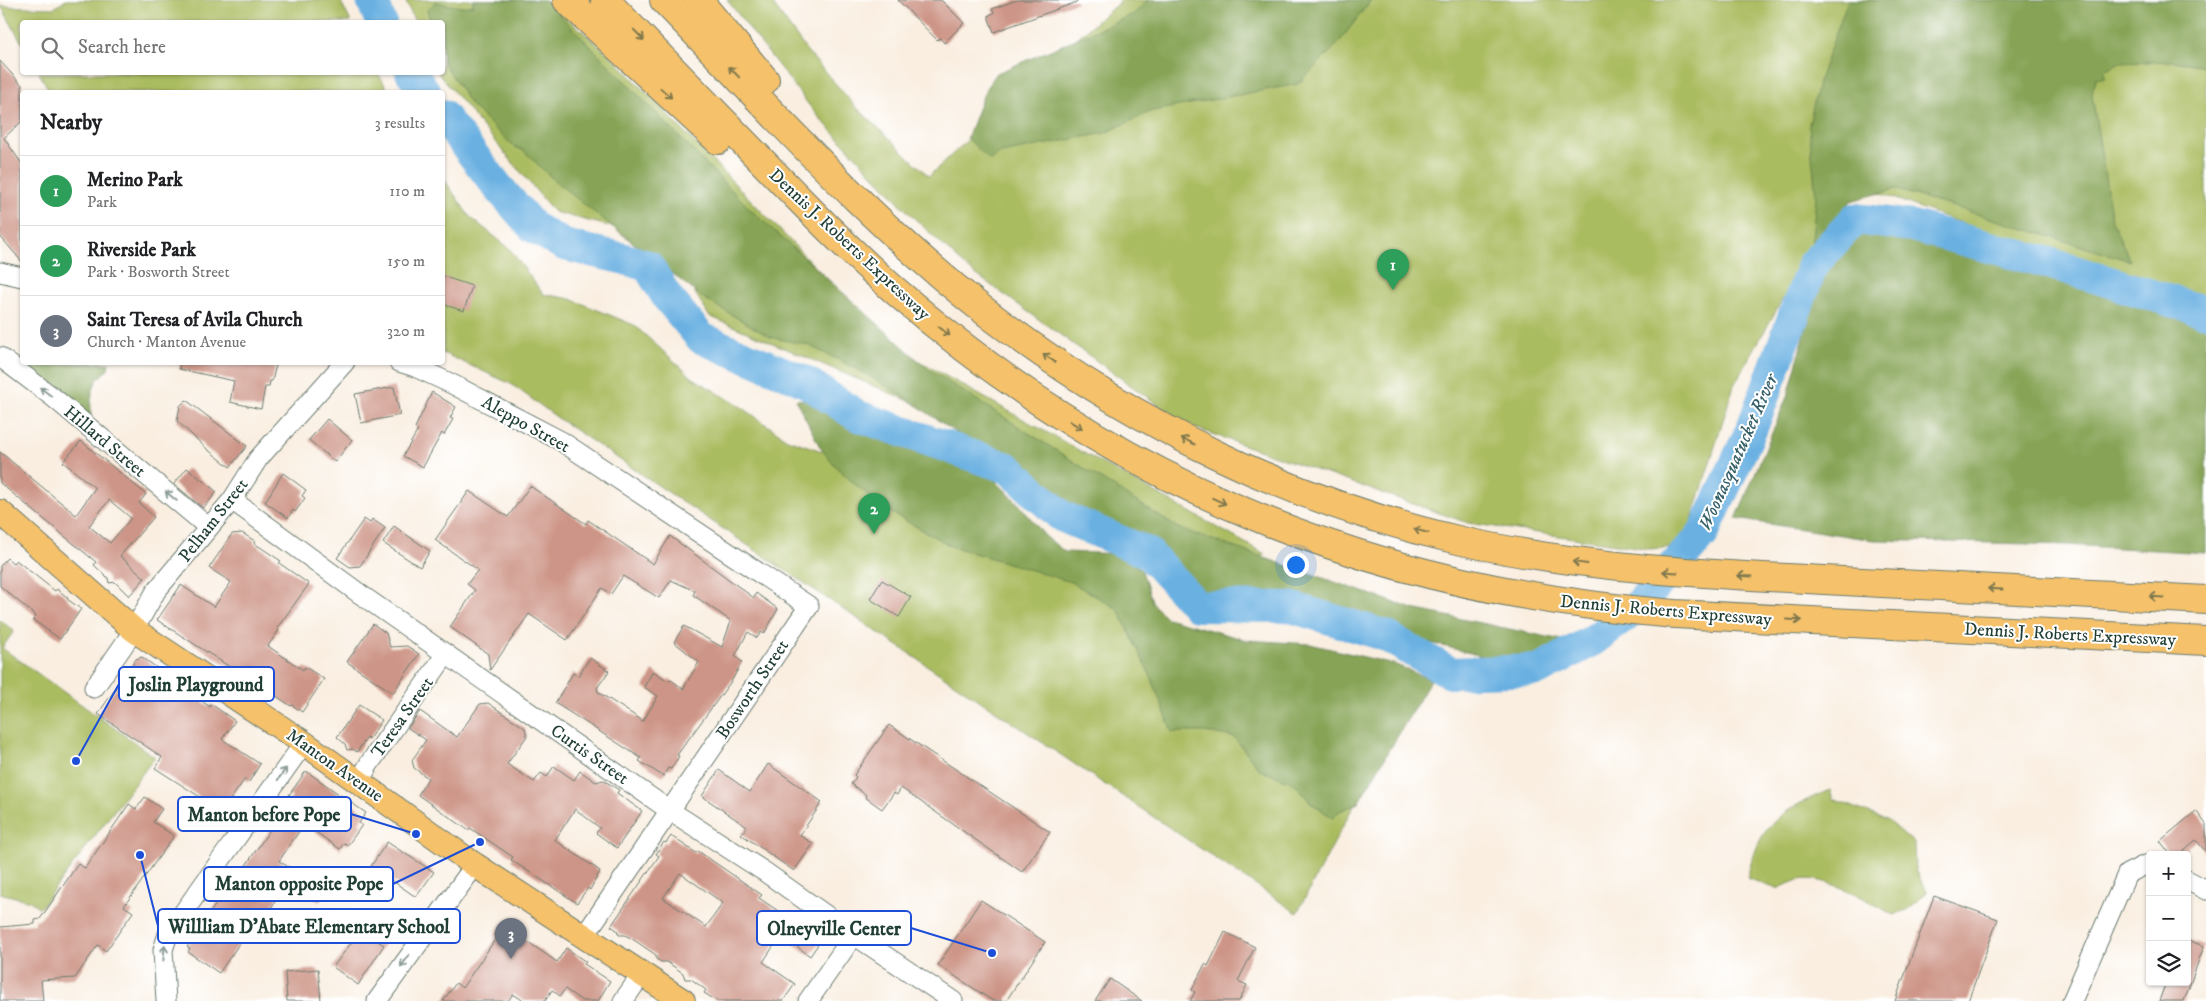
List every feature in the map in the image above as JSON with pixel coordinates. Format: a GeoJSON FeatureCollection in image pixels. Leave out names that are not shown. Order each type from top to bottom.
{"type":"FeatureCollection","features":[{"type":"Feature","properties":{"kind":"highway"},"geometry":{"type":"LineString","coordinates":[[567,0],[718,140],[850,249]]}},
{"type":"Feature","properties":{"kind":"highway","name":"Dennis J. Roberts Expressway"},"geometry":{"type":"LineString","coordinates":[[605,0],[850,249],[926,317],[1014,384],[1093,436],[1183,484],[1277,526],[1373,559],[1472,586],[1595,607],[1676,614],[2206,641]]}},
{"type":"Feature","properties":{"kind":"highway"},"geometry":{"type":"LineString","coordinates":[[664,0],[892,230],[965,295],[1065,369],[1127,408],[1215,454],[1275,481],[1330,502],[1431,533],[1528,554],[1629,568],[2206,600]]}},
{"type":"Feature","properties":{"kind":"highway"},"geometry":{"type":"LineString","coordinates":[[698,0],[892,230]]}},
{"type":"Feature","properties":{"kind":"main road","name":"Manton Avenue"},"geometry":{"type":"LineString","coordinates":[[0,512],[134,630],[304,743],[475,865],[585,935],[683,1001]]}},
{"type":"Feature","properties":{"kind":"street"},"geometry":{"type":"LineString","coordinates":[[0,272],[20,277]]}},
{"type":"Feature","properties":{"kind":"street","name":"Hillard Street"},"geometry":{"type":"LineString","coordinates":[[0,357],[54,398],[208,527]]}},
{"type":"Feature","properties":{"kind":"street","name":"Pelham Street"},"geometry":{"type":"LineString","coordinates":[[94,688],[134,630],[156,591],[232,500],[258,459],[342,365]]}},
{"type":"Feature","properties":{"kind":"street","name":"Aleppo Street"},"geometry":{"type":"LineString","coordinates":[[409,365],[437,377],[561,441],[645,498]]}},
{"type":"Feature","properties":{"kind":"street","name":"Bosworth Street"},"geometry":{"type":"LineString","coordinates":[[585,935],[809,606],[645,498]]}},
{"type":"Feature","properties":{"kind":"street","name":"Curtis Street"},"geometry":{"type":"LineString","coordinates":[[232,500],[446,654],[669,810],[766,872],[854,935],[953,1001]]}},
{"type":"Feature","properties":{"kind":"street","name":"Teresa Street"},"geometry":{"type":"LineString","coordinates":[[359,782],[369,764],[446,654]]}},
{"type":"Feature","properties":{"kind":"street"},"geometry":{"type":"LineString","coordinates":[[166,1001],[163,950],[168,934],[304,743]]}},
{"type":"Feature","properties":{"kind":"street"},"geometry":{"type":"LineString","coordinates":[[376,1001],[475,865]]}},
{"type":"Feature","properties":{"kind":"street"},"geometry":{"type":"LineString","coordinates":[[2072,1001],[2128,874],[2146,865]]}},
{"type":"Feature","properties":{"kind":"street"},"geometry":{"type":"LineString","coordinates":[[2191,882],[2206,890]]}},
{"type":"Feature","properties":{"kind":"street"},"geometry":{"type":"LineString","coordinates":[[808,1001],[854,935]]}},
{"type":"Feature","properties":{"kind":"street"},"geometry":{"type":"LineString","coordinates":[[623,1001],[642,974]]}},
{"type":"Feature","properties":{"kind":"green space"},"geometry":{"type":"Polygon","coordinates":[[[66,0],[340,0],[350,20],[20,20],[20,39],[1,6],[54,8],[66,0]]]}},
{"type":"Feature","properties":{"kind":"green space"},"geometry":{"type":"Polygon","coordinates":[[[405,0],[546,0],[612,57],[892,346],[1265,554],[1212,591],[1003,441],[709,316],[663,240],[554,212],[440,75],[445,75],[445,20],[414,20],[405,0]]]}},
{"type":"Feature","properties":{"kind":"green space"},"geometry":{"type":"Polygon","coordinates":[[[473,0],[545,0],[752,211],[928,369],[1178,528],[1413,609],[1567,641],[1551,651],[1530,658],[1497,660],[1381,630],[1237,607],[1180,579],[1147,555],[1084,522],[909,400],[859,370],[808,345],[770,337],[703,298],[556,182],[524,151],[513,146],[471,105],[445,65],[445,20],[430,20],[427,10],[435,2],[461,7],[473,5],[473,0]]]}},
{"type":"Feature","properties":{"kind":"green space"},"geometry":{"type":"Polygon","coordinates":[[[727,0],[770,0],[807,51],[855,106],[929,176],[1077,38],[1122,0],[2206,0],[2206,312],[1849,182],[1734,385],[1684,546],[1650,549],[1468,523],[1186,425],[967,268],[909,213],[816,114],[727,0]]]}},
{"type":"Feature","properties":{"kind":"green space"},"geometry":{"type":"Polygon","coordinates":[[[1148,0],[1371,0],[1337,45],[1298,84],[1152,111],[1105,133],[1001,153],[990,160],[967,138],[986,88],[997,73],[1134,14],[1148,0]]]}},
{"type":"Feature","properties":{"kind":"green space"},"geometry":{"type":"Polygon","coordinates":[[[1848,0],[2206,0],[2206,66],[2172,61],[2118,63],[2104,71],[2105,78],[2095,78],[2092,95],[2112,221],[2130,261],[1895,189],[1851,201],[1811,250],[1816,197],[1809,125],[1818,83],[1848,0]]]}},
{"type":"Feature","properties":{"kind":"green space"},"geometry":{"type":"Polygon","coordinates":[[[40,75],[379,75],[388,90],[49,90],[40,75]]]}},
{"type":"Feature","properties":{"kind":"green space"},"geometry":{"type":"Polygon","coordinates":[[[445,180],[469,216],[509,248],[543,294],[571,299],[634,325],[693,378],[743,408],[787,439],[825,452],[1136,614],[1410,699],[1297,913],[562,421],[511,384],[445,354],[445,180]]]}},
{"type":"Feature","properties":{"kind":"green space"},"geometry":{"type":"Polygon","coordinates":[[[1885,225],[1942,234],[2112,298],[2206,328],[2206,553],[2067,545],[1874,540],[1736,519],[1789,392],[1821,273],[1832,251],[1861,227],[1885,225]]]}},
{"type":"Feature","properties":{"kind":"green space"},"geometry":{"type":"Polygon","coordinates":[[[30,365],[109,365],[108,370],[96,381],[93,389],[91,430],[24,372],[30,365]]]}},
{"type":"Feature","properties":{"kind":"green space"},"geometry":{"type":"Polygon","coordinates":[[[828,397],[863,410],[935,451],[990,475],[1019,504],[1045,536],[1065,552],[1125,554],[1142,571],[1153,604],[1167,618],[1246,640],[1310,644],[1394,664],[1431,680],[1358,803],[1338,812],[1333,818],[1311,803],[1294,783],[1260,770],[1234,737],[1204,732],[1172,732],[1152,679],[1118,609],[1071,582],[951,546],[881,507],[837,468],[820,447],[796,400],[828,397]]]}},
{"type":"Feature","properties":{"kind":"green space"},"geometry":{"type":"Polygon","coordinates":[[[0,620],[14,631],[2,648],[155,757],[40,908],[30,901],[0,893],[0,620]]]}},
{"type":"Feature","properties":{"kind":"green space"},"geometry":{"type":"Polygon","coordinates":[[[1830,790],[1833,799],[1889,821],[1914,843],[1915,870],[1927,892],[1909,909],[1893,915],[1848,890],[1821,881],[1799,880],[1777,889],[1747,878],[1756,849],[1763,834],[1771,825],[1788,810],[1830,790]]]}},
{"type":"Feature","properties":{"kind":"building"},"geometry":{"type":"Polygon","coordinates":[[[898,0],[941,0],[964,23],[944,43],[940,38],[937,40],[898,0]]]}},
{"type":"Feature","properties":{"kind":"building"},"geometry":{"type":"Polygon","coordinates":[[[1017,0],[1076,0],[1077,2],[994,32],[989,19],[989,15],[994,13],[992,9],[1017,0]]]}},
{"type":"Feature","properties":{"kind":"building"},"geometry":{"type":"Polygon","coordinates":[[[0,61],[22,85],[22,90],[20,90],[20,123],[4,138],[20,161],[20,260],[0,236],[0,61]]]}},
{"type":"Feature","properties":{"kind":"building"},"geometry":{"type":"Polygon","coordinates":[[[445,277],[472,286],[464,311],[445,305],[445,277]]]}},
{"type":"Feature","properties":{"kind":"building"},"geometry":{"type":"Polygon","coordinates":[[[180,365],[276,365],[269,387],[265,387],[261,409],[230,402],[234,381],[179,369],[180,365]]]}},
{"type":"Feature","properties":{"kind":"building"},"geometry":{"type":"Polygon","coordinates":[[[394,387],[400,415],[361,423],[355,394],[394,387]]]}},
{"type":"Feature","properties":{"kind":"building"},"geometry":{"type":"Polygon","coordinates":[[[432,392],[456,407],[450,418],[453,419],[444,435],[442,433],[423,467],[403,456],[418,430],[415,428],[432,392]]]}},
{"type":"Feature","properties":{"kind":"building"},"geometry":{"type":"Polygon","coordinates":[[[186,400],[247,446],[230,467],[177,421],[180,406],[186,400]]]}},
{"type":"Feature","properties":{"kind":"building"},"geometry":{"type":"Polygon","coordinates":[[[327,419],[352,440],[335,462],[309,440],[327,419]]]}},
{"type":"Feature","properties":{"kind":"building"},"geometry":{"type":"Polygon","coordinates":[[[81,441],[146,494],[139,503],[154,517],[120,556],[145,578],[129,596],[115,582],[109,583],[108,578],[94,565],[96,562],[0,483],[0,452],[76,515],[95,488],[63,462],[81,441]],[[109,500],[89,526],[110,543],[131,518],[109,500]]]}},
{"type":"Feature","properties":{"kind":"building"},"geometry":{"type":"Polygon","coordinates":[[[187,468],[217,492],[203,508],[174,484],[187,468]]]}},
{"type":"Feature","properties":{"kind":"building"},"geometry":{"type":"Polygon","coordinates":[[[283,473],[306,490],[302,496],[305,498],[288,518],[265,502],[283,473]]]}},
{"type":"Feature","properties":{"kind":"building"},"geometry":{"type":"Polygon","coordinates":[[[530,486],[586,524],[588,520],[653,564],[670,536],[754,598],[756,593],[778,609],[764,634],[761,632],[757,638],[748,632],[735,656],[742,662],[732,680],[677,755],[679,756],[671,769],[668,768],[663,776],[639,761],[641,758],[555,703],[573,673],[578,676],[590,658],[609,671],[597,688],[598,692],[643,721],[658,696],[644,687],[653,671],[668,681],[670,679],[683,689],[699,662],[674,642],[684,626],[722,647],[731,621],[693,595],[695,591],[671,580],[659,598],[623,576],[611,594],[602,588],[567,640],[529,614],[490,670],[488,654],[450,627],[475,590],[467,584],[478,570],[435,540],[469,491],[508,517],[530,486]]]}},
{"type":"Feature","properties":{"kind":"building"},"geometry":{"type":"Polygon","coordinates":[[[364,519],[370,523],[372,519],[385,528],[360,566],[350,567],[337,558],[364,519]]]}},
{"type":"Feature","properties":{"kind":"building"},"geometry":{"type":"Polygon","coordinates":[[[394,526],[430,551],[420,567],[383,543],[394,526]]]}},
{"type":"Feature","properties":{"kind":"building"},"geometry":{"type":"Polygon","coordinates":[[[242,533],[255,541],[254,543],[281,561],[279,563],[309,584],[277,628],[279,630],[268,646],[303,670],[305,667],[324,679],[302,712],[157,620],[181,585],[214,607],[231,582],[209,568],[232,534],[242,533]]]}},
{"type":"Feature","properties":{"kind":"building"},"geometry":{"type":"Polygon","coordinates":[[[7,558],[13,563],[16,560],[55,591],[57,589],[81,609],[60,639],[33,620],[36,616],[0,586],[0,566],[7,558]]]}},
{"type":"Feature","properties":{"kind":"building"},"geometry":{"type":"Polygon","coordinates":[[[882,580],[911,597],[899,617],[870,599],[882,580]]]}},
{"type":"Feature","properties":{"kind":"building"},"geometry":{"type":"Polygon","coordinates":[[[373,624],[386,633],[390,647],[407,646],[419,654],[393,693],[347,662],[373,624]]]}},
{"type":"Feature","properties":{"kind":"building"},"geometry":{"type":"Polygon","coordinates":[[[142,657],[210,707],[211,704],[235,721],[222,739],[260,764],[249,782],[245,779],[222,811],[155,768],[162,757],[98,714],[136,659],[142,657]]]}},
{"type":"Feature","properties":{"kind":"building"},"geometry":{"type":"Polygon","coordinates":[[[488,703],[525,728],[527,736],[507,764],[534,782],[541,773],[547,777],[554,766],[574,780],[580,771],[596,782],[603,780],[619,790],[617,793],[642,811],[617,848],[596,833],[600,828],[575,809],[555,840],[600,871],[590,890],[588,888],[577,903],[511,860],[513,857],[470,828],[468,830],[418,795],[428,778],[414,768],[412,760],[426,740],[408,728],[420,711],[457,737],[480,704],[488,703]]]}},
{"type":"Feature","properties":{"kind":"building"},"geometry":{"type":"Polygon","coordinates":[[[359,705],[382,720],[357,752],[353,749],[347,750],[345,744],[337,737],[359,705]]]}},
{"type":"Feature","properties":{"kind":"building"},"geometry":{"type":"Polygon","coordinates":[[[889,725],[1050,832],[1022,872],[901,788],[897,795],[894,793],[882,809],[851,784],[856,777],[854,775],[889,725]]]}},
{"type":"Feature","properties":{"kind":"building"},"geometry":{"type":"Polygon","coordinates":[[[768,764],[822,802],[800,835],[813,844],[794,871],[741,834],[747,827],[702,796],[719,770],[750,792],[768,764]]]}},
{"type":"Feature","properties":{"kind":"building"},"geometry":{"type":"Polygon","coordinates":[[[306,771],[366,813],[359,823],[362,825],[348,845],[344,843],[340,849],[304,824],[279,861],[295,871],[269,911],[278,917],[269,928],[257,918],[219,973],[188,952],[190,949],[187,947],[232,880],[236,876],[238,877],[292,797],[289,795],[306,771]]]}},
{"type":"Feature","properties":{"kind":"building"},"geometry":{"type":"Polygon","coordinates":[[[145,797],[162,809],[153,822],[174,836],[124,906],[133,912],[106,951],[98,945],[75,978],[41,980],[43,1001],[0,1001],[0,927],[35,924],[35,920],[40,919],[78,864],[85,868],[129,804],[136,809],[145,797]]]}},
{"type":"Feature","properties":{"kind":"building"},"geometry":{"type":"Polygon","coordinates":[[[2196,811],[2206,824],[2206,852],[2196,840],[2183,851],[2168,851],[2160,841],[2196,811]]]}},
{"type":"Feature","properties":{"kind":"building"},"geometry":{"type":"Polygon","coordinates":[[[671,836],[696,853],[698,851],[762,895],[759,898],[821,940],[810,956],[781,935],[763,962],[795,984],[783,1001],[717,1001],[704,993],[706,990],[691,979],[685,979],[683,973],[667,962],[661,962],[656,959],[656,955],[634,940],[625,935],[619,935],[617,930],[611,926],[659,856],[656,854],[664,842],[666,843],[671,836]],[[680,873],[663,898],[706,927],[723,903],[680,873]]]}},
{"type":"Feature","properties":{"kind":"building"},"geometry":{"type":"Polygon","coordinates":[[[387,842],[434,872],[416,897],[371,866],[387,842]]]}},
{"type":"Feature","properties":{"kind":"building"},"geometry":{"type":"Polygon","coordinates":[[[314,880],[328,889],[319,902],[305,893],[314,880]]]}},
{"type":"Feature","properties":{"kind":"building"},"geometry":{"type":"Polygon","coordinates":[[[1934,896],[1998,919],[1968,1001],[1895,1001],[1934,896]]]}},
{"type":"Feature","properties":{"kind":"building"},"geometry":{"type":"Polygon","coordinates":[[[981,900],[1045,942],[1006,1001],[993,1001],[938,965],[981,900]]]}},
{"type":"Feature","properties":{"kind":"building"},"geometry":{"type":"Polygon","coordinates":[[[502,924],[557,962],[566,948],[586,962],[584,964],[610,981],[598,1001],[582,1001],[565,989],[560,996],[552,990],[545,1001],[524,1001],[513,994],[508,1001],[443,1001],[456,983],[462,988],[497,937],[495,935],[502,924]]]}},
{"type":"Feature","properties":{"kind":"building"},"geometry":{"type":"Polygon","coordinates":[[[361,930],[384,945],[358,985],[333,967],[361,930]]]}},
{"type":"Feature","properties":{"kind":"building"},"geometry":{"type":"Polygon","coordinates":[[[1225,932],[1255,947],[1238,981],[1247,985],[1239,1001],[1190,1001],[1195,992],[1192,990],[1205,964],[1208,966],[1225,932]]]}},
{"type":"Feature","properties":{"kind":"building"},"geometry":{"type":"Polygon","coordinates":[[[2191,941],[2204,946],[2191,982],[2191,941]]]}},
{"type":"Feature","properties":{"kind":"building"},"geometry":{"type":"Polygon","coordinates":[[[318,969],[321,1001],[287,1001],[285,972],[318,969]]]}},
{"type":"Feature","properties":{"kind":"building"},"geometry":{"type":"Polygon","coordinates":[[[1110,979],[1142,1001],[1095,1001],[1110,979]]]}},
{"type":"Feature","properties":{"kind":"building"},"geometry":{"type":"Polygon","coordinates":[[[2165,986],[2189,986],[2184,1001],[2159,1001],[2165,986]]]}},
{"type":"Feature","properties":{"kind":"waterway","name":"Woonasquatucket River"},"geometry":{"type":"LineString","coordinates":[[372,0],[380,20]]}},
{"type":"Feature","properties":{"kind":"waterway","name":"Woonasquatucket River"},"geometry":{"type":"LineString","coordinates":[[413,75],[424,90]]}},
{"type":"Feature","properties":{"kind":"waterway","name":"Woonasquatucket River"},"geometry":{"type":"LineString","coordinates":[[445,119],[498,187],[533,227],[564,245],[648,266],[667,297],[701,338],[806,382],[858,416],[1008,468],[1061,516],[1148,553],[1197,606],[1290,607],[1384,635],[1451,673],[1538,670],[1592,641],[1634,610],[1703,534],[1752,428],[1813,264],[1855,219],[1912,226],[2049,263],[2206,312]]}},
{"type":"Feature","properties":{"kind":"place","name":"Merino Park"},"geometry":{"type":"Point","coordinates":[1393,290]}},
{"type":"Feature","properties":{"kind":"place","name":"Riverside Park"},"geometry":{"type":"Point","coordinates":[874,534]}},
{"type":"Feature","properties":{"kind":"place","name":"Joslin Playground"},"geometry":{"type":"Point","coordinates":[76,761]}},
{"type":"Feature","properties":{"kind":"place","name":"Manton before Pope"},"geometry":{"type":"Point","coordinates":[416,834]}},
{"type":"Feature","properties":{"kind":"place","name":"Manton opposite Pope"},"geometry":{"type":"Point","coordinates":[480,842]}},
{"type":"Feature","properties":{"kind":"place","name":"Willliam D'Abate Elementary School"},"geometry":{"type":"Point","coordinates":[140,855]}},
{"type":"Feature","properties":{"kind":"place","name":"Olneyville Center"},"geometry":{"type":"Point","coordinates":[992,953]}},
{"type":"Feature","properties":{"kind":"place","name":"Saint Teresa of Avila Church"},"geometry":{"type":"Point","coordinates":[511,959]}}]}
